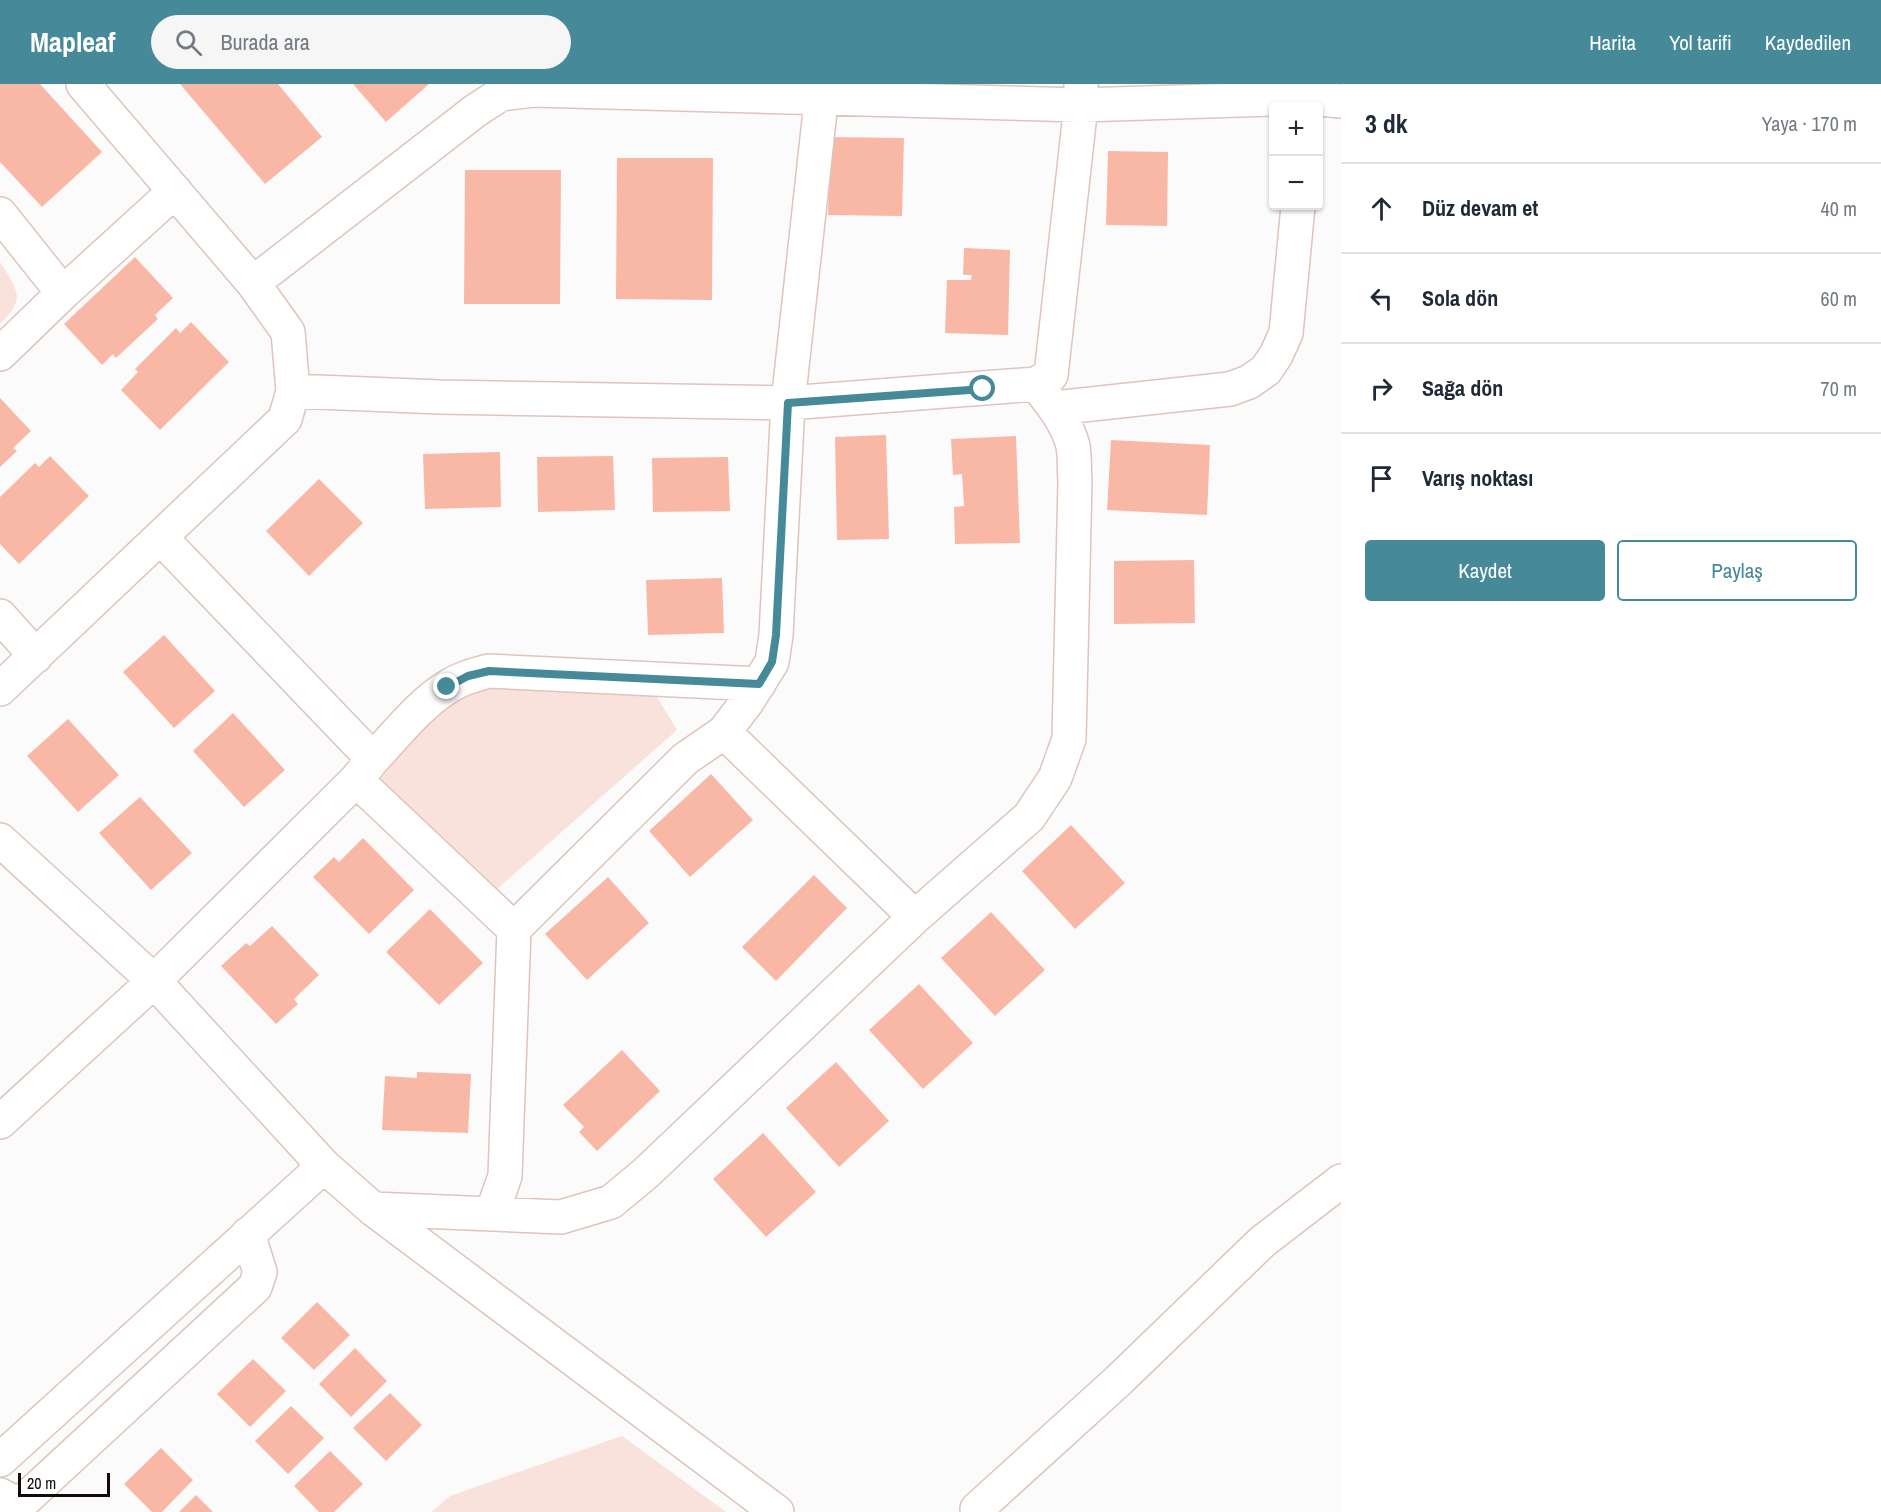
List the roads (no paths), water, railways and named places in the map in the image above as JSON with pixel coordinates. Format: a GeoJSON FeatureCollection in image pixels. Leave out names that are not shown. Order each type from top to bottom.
{"type":"FeatureCollection","features":[{"type":"Feature","properties":{"kind":"street"},"geometry":{"type":"LineString","coordinates":[[0,689],[285,419],[293,391],[288,332],[254,283],[83,84]]}},
{"type":"Feature","properties":{"kind":"street"},"geometry":{"type":"LineString","coordinates":[[254,283],[475,111],[511,88],[1307,96],[1341,101]]}},
{"type":"Feature","properties":{"kind":"street"},"geometry":{"type":"LineString","coordinates":[[492,1213],[505,1176],[514,929],[685,759],[724,732],[772,662],[776,635],[788,403],[822,90]]}},
{"type":"Feature","properties":{"kind":"street"},"geometry":{"type":"LineString","coordinates":[[373,1209],[561,1217],[611,1202],[714,1110],[915,917],[1029,817],[1055,778],[1070,740],[1075,481],[1073,447],[1066,426],[1046,396],[1051,375],[1081,94]]}},
{"type":"Feature","properties":{"kind":"street"},"geometry":{"type":"LineString","coordinates":[[0,354],[175,191]]}},
{"type":"Feature","properties":{"kind":"street"},"geometry":{"type":"LineString","coordinates":[[293,391],[440,397],[788,403],[1230,389],[1249,382],[1266,370],[1276,356],[1286,333],[1298,210]]}},
{"type":"Feature","properties":{"kind":"street"},"geometry":{"type":"LineString","coordinates":[[0,214],[63,293]]}},
{"type":"Feature","properties":{"kind":"street"},"geometry":{"type":"LineString","coordinates":[[161,538],[364,770],[514,929]]}},
{"type":"Feature","properties":{"kind":"street"},"geometry":{"type":"LineString","coordinates":[[0,616],[36,656]]}},
{"type":"Feature","properties":{"kind":"street"},"geometry":{"type":"LineString","coordinates":[[0,1122],[154,981],[364,770],[428,702],[447,687],[468,676],[489,671],[759,684]]}},
{"type":"Feature","properties":{"kind":"street"},"geometry":{"type":"LineString","coordinates":[[724,732],[915,917]]}},
{"type":"Feature","properties":{"kind":"street"},"geometry":{"type":"LineString","coordinates":[[0,840],[154,981],[324,1166],[373,1209],[777,1512]]}},
{"type":"Feature","properties":{"kind":"street"},"geometry":{"type":"LineString","coordinates":[[0,1460],[324,1166]]}},
{"type":"Feature","properties":{"kind":"street"},"geometry":{"type":"LineString","coordinates":[[977,1509],[1119,1380],[1262,1242],[1341,1181]]}},
{"type":"Feature","properties":{"kind":"street"},"geometry":{"type":"LineString","coordinates":[[0,1495],[19,1505],[255,1287],[260,1272],[248,1234]]}}]}
